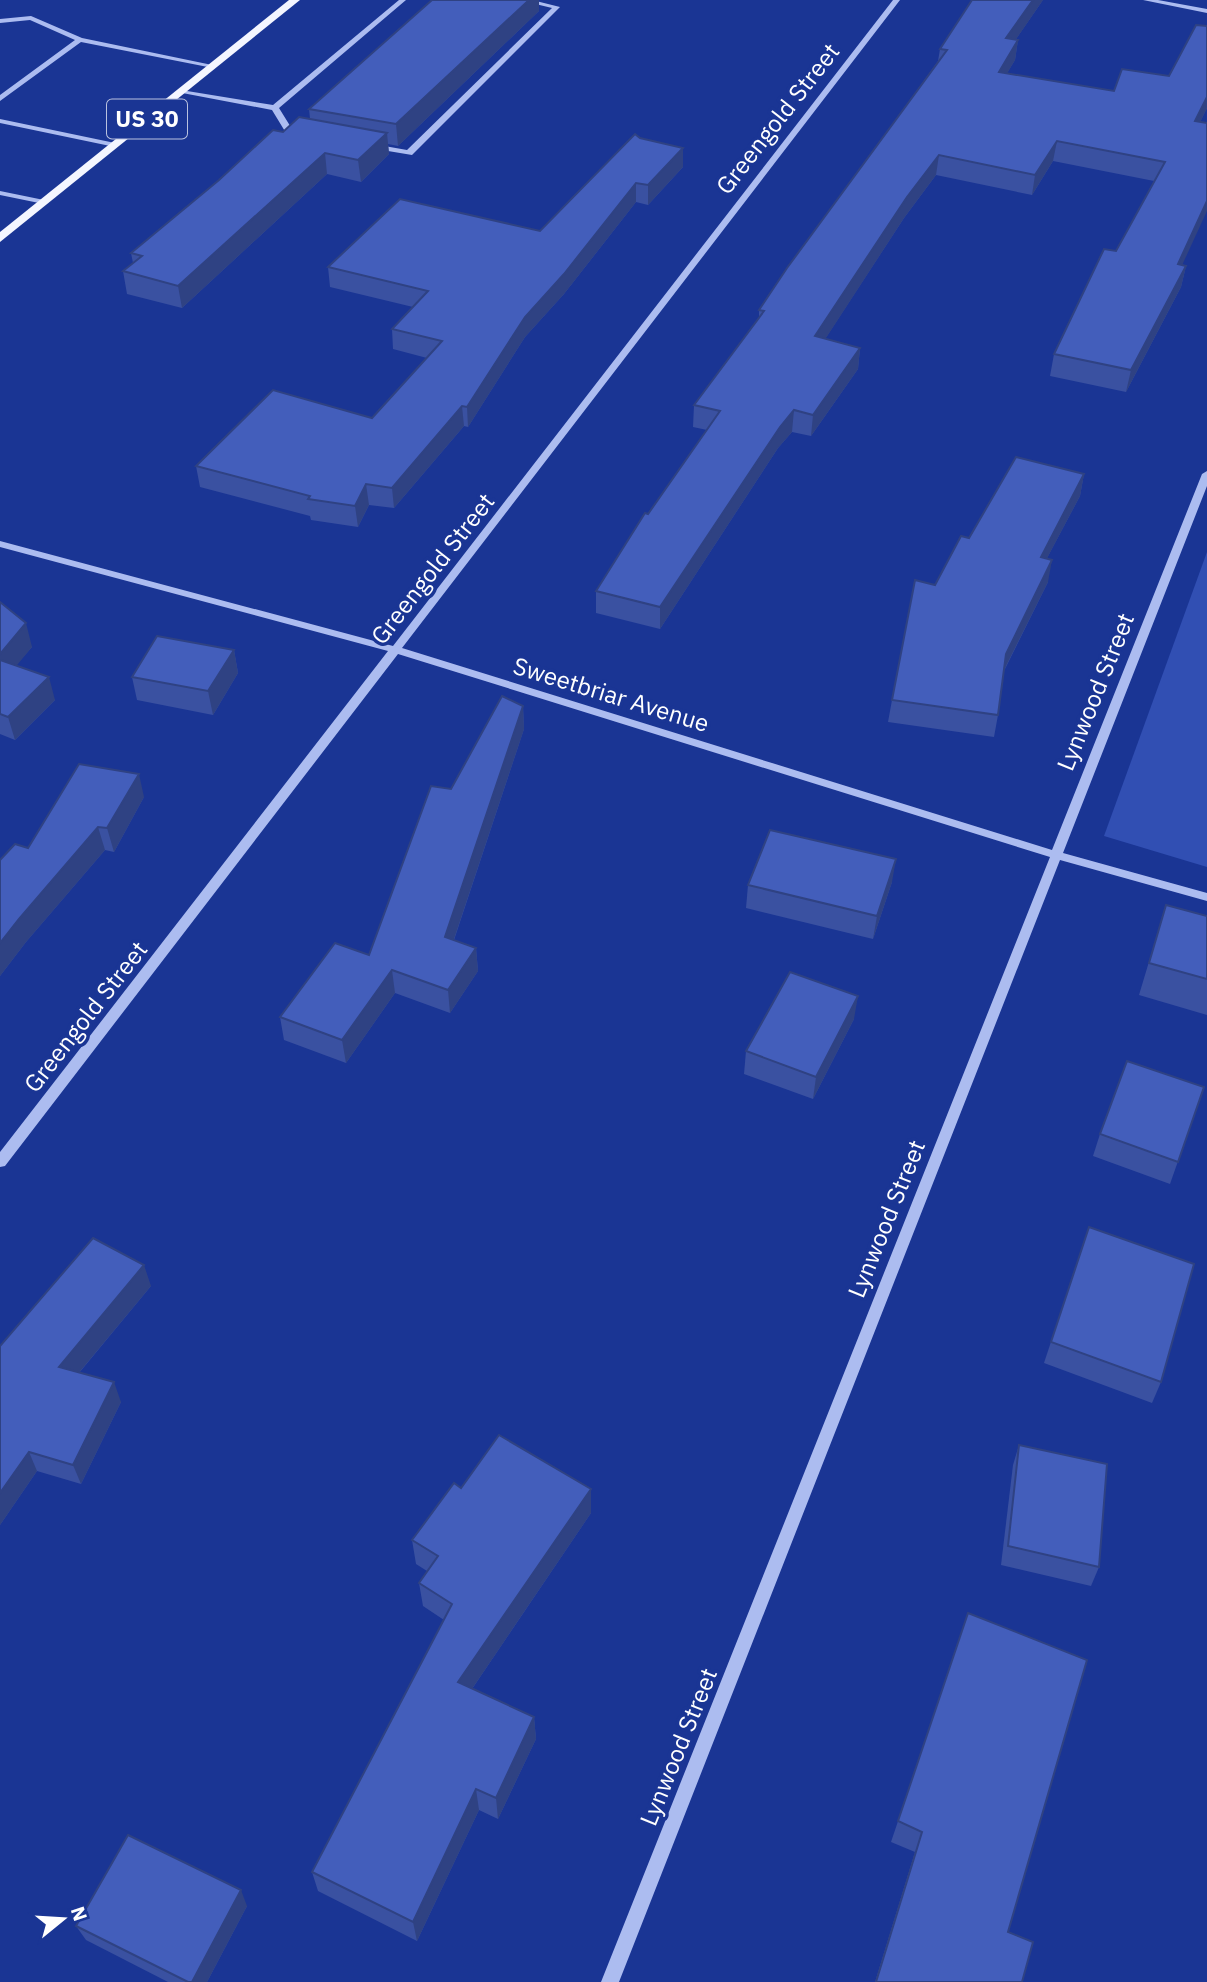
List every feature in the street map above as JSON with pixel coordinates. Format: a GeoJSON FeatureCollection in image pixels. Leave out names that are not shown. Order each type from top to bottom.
{"type":"FeatureCollection","features":[{"type":"Feature","properties":{"kind":"main road","name":"US 30"},"geometry":{"type":"LineString","coordinates":[[0,238],[295,0]]}},
{"type":"Feature","properties":{"kind":"street"},"geometry":{"type":"LineString","coordinates":[[181,92],[275,108],[403,0]]}},
{"type":"Feature","properties":{"kind":"street","name":"Greengold Street"},"geometry":{"type":"LineString","coordinates":[[0,1162],[897,0]]}},
{"type":"Feature","properties":{"kind":"street"},"geometry":{"type":"LineString","coordinates":[[1146,0],[1207,11]]}},
{"type":"Feature","properties":{"kind":"street"},"geometry":{"type":"LineString","coordinates":[[0,21],[31,18],[80,40],[213,66]]}},
{"type":"Feature","properties":{"kind":"street"},"geometry":{"type":"LineString","coordinates":[[0,99],[80,40]]}},
{"type":"Feature","properties":{"kind":"street"},"geometry":{"type":"LineString","coordinates":[[0,121],[115,145]]}},
{"type":"Feature","properties":{"kind":"street"},"geometry":{"type":"LineString","coordinates":[[0,193],[44,202]]}},
{"type":"Feature","properties":{"kind":"street","name":"Lynwood Street"},"geometry":{"type":"LineString","coordinates":[[610,1982],[1207,474]]}},
{"type":"Feature","properties":{"kind":"street","name":"Sweetbriar Avenue"},"geometry":{"type":"LineString","coordinates":[[0,544],[397,650],[1056,855],[1207,897]]}},
{"type":"Feature","properties":{"kind":"lane"},"geometry":{"type":"LineString","coordinates":[[369,146],[410,153],[556,7],[522,0]]}},
{"type":"Feature","properties":{"kind":"lane"},"geometry":{"type":"LineString","coordinates":[[275,108],[289,131],[316,136]]}},
{"type":"Feature","properties":{"kind":"shaded area"},"geometry":{"type":"Polygon","coordinates":[[[1207,552],[1207,867],[1104,836],[1207,552]]]}},
{"type":"Feature","properties":{"kind":"building"},"geometry":{"type":"Polygon","coordinates":[[[432,0],[529,0],[396,124],[309,109],[432,0]]]}},
{"type":"Feature","properties":{"kind":"building"},"geometry":{"type":"Polygon","coordinates":[[[972,0],[1033,0],[1006,38],[1018,40],[999,72],[1114,91],[1122,69],[1169,76],[1196,25],[1207,26],[1207,97],[1195,121],[1207,123],[1207,201],[1178,264],[1186,266],[1131,370],[1054,354],[1104,249],[1116,251],[1165,162],[1057,141],[1035,175],[939,155],[907,197],[815,336],[860,348],[813,415],[794,410],[780,427],[660,607],[596,591],[645,513],[648,514],[720,411],[694,405],[764,311],[759,310],[787,268],[947,50],[940,49],[972,0]]]}},
{"type":"Feature","properties":{"kind":"building"},"geometry":{"type":"Polygon","coordinates":[[[299,117],[387,133],[358,160],[325,153],[178,286],[123,271],[142,256],[131,253],[219,180],[273,130],[283,132],[299,117]]]}},
{"type":"Feature","properties":{"kind":"building"},"geometry":{"type":"Polygon","coordinates":[[[635,134],[640,138],[683,148],[648,185],[636,183],[564,274],[525,317],[467,407],[462,406],[392,488],[366,484],[355,506],[308,499],[310,496],[196,466],[273,390],[372,418],[442,341],[392,329],[428,291],[328,267],[400,199],[540,231],[635,134]]]}},
{"type":"Feature","properties":{"kind":"building"},"geometry":{"type":"Polygon","coordinates":[[[1016,457],[1084,474],[1041,557],[1052,560],[1006,654],[998,715],[892,700],[915,580],[935,585],[961,536],[969,538],[1016,457]]]}},
{"type":"Feature","properties":{"kind":"building"},"geometry":{"type":"Polygon","coordinates":[[[0,602],[26,623],[0,654],[0,602]]]}},
{"type":"Feature","properties":{"kind":"building"},"geometry":{"type":"Polygon","coordinates":[[[157,636],[234,650],[208,691],[132,677],[157,636]]]}},
{"type":"Feature","properties":{"kind":"building"},"geometry":{"type":"Polygon","coordinates":[[[0,660],[49,677],[8,717],[0,714],[0,660]]]}},
{"type":"Feature","properties":{"kind":"building"},"geometry":{"type":"Polygon","coordinates":[[[502,696],[523,706],[445,937],[476,948],[448,990],[392,970],[342,1040],[280,1017],[335,943],[369,955],[431,786],[451,789],[502,696]]]}},
{"type":"Feature","properties":{"kind":"building"},"geometry":{"type":"Polygon","coordinates":[[[79,764],[139,774],[107,828],[98,827],[0,943],[0,860],[15,844],[28,848],[79,764]]]}},
{"type":"Feature","properties":{"kind":"building"},"geometry":{"type":"Polygon","coordinates":[[[770,830],[896,859],[877,916],[748,885],[770,830]]]}},
{"type":"Feature","properties":{"kind":"building"},"geometry":{"type":"Polygon","coordinates":[[[1166,905],[1207,916],[1207,979],[1149,963],[1166,905]]]}},
{"type":"Feature","properties":{"kind":"building"},"geometry":{"type":"Polygon","coordinates":[[[790,972],[858,996],[816,1077],[746,1051],[790,972]]]}},
{"type":"Feature","properties":{"kind":"building"},"geometry":{"type":"Polygon","coordinates":[[[1127,1061],[1204,1087],[1178,1162],[1100,1134],[1127,1061]]]}},
{"type":"Feature","properties":{"kind":"building"},"geometry":{"type":"Polygon","coordinates":[[[1089,1227],[1194,1264],[1161,1382],[1051,1342],[1089,1227]]]}},
{"type":"Feature","properties":{"kind":"building"},"geometry":{"type":"Polygon","coordinates":[[[93,1238],[144,1265],[59,1367],[114,1382],[73,1465],[29,1452],[0,1493],[0,1346],[93,1238]]]}},
{"type":"Feature","properties":{"kind":"building"},"geometry":{"type":"Polygon","coordinates":[[[499,1435],[591,1489],[458,1682],[534,1717],[496,1798],[476,1789],[413,1922],[312,1872],[452,1604],[419,1583],[438,1556],[412,1540],[454,1483],[461,1488],[499,1435]]]}},
{"type":"Feature","properties":{"kind":"building"},"geometry":{"type":"Polygon","coordinates":[[[1019,1445],[1107,1464],[1099,1567],[1008,1546],[1019,1445]]]}},
{"type":"Feature","properties":{"kind":"building"},"geometry":{"type":"Polygon","coordinates":[[[968,1613],[1087,1660],[1008,1932],[1033,1942],[1022,1982],[876,1982],[922,1832],[898,1821],[968,1613]]]}},
{"type":"Feature","properties":{"kind":"building"},"geometry":{"type":"Polygon","coordinates":[[[128,1835],[241,1890],[192,1982],[76,1926],[128,1835]]]}}]}
